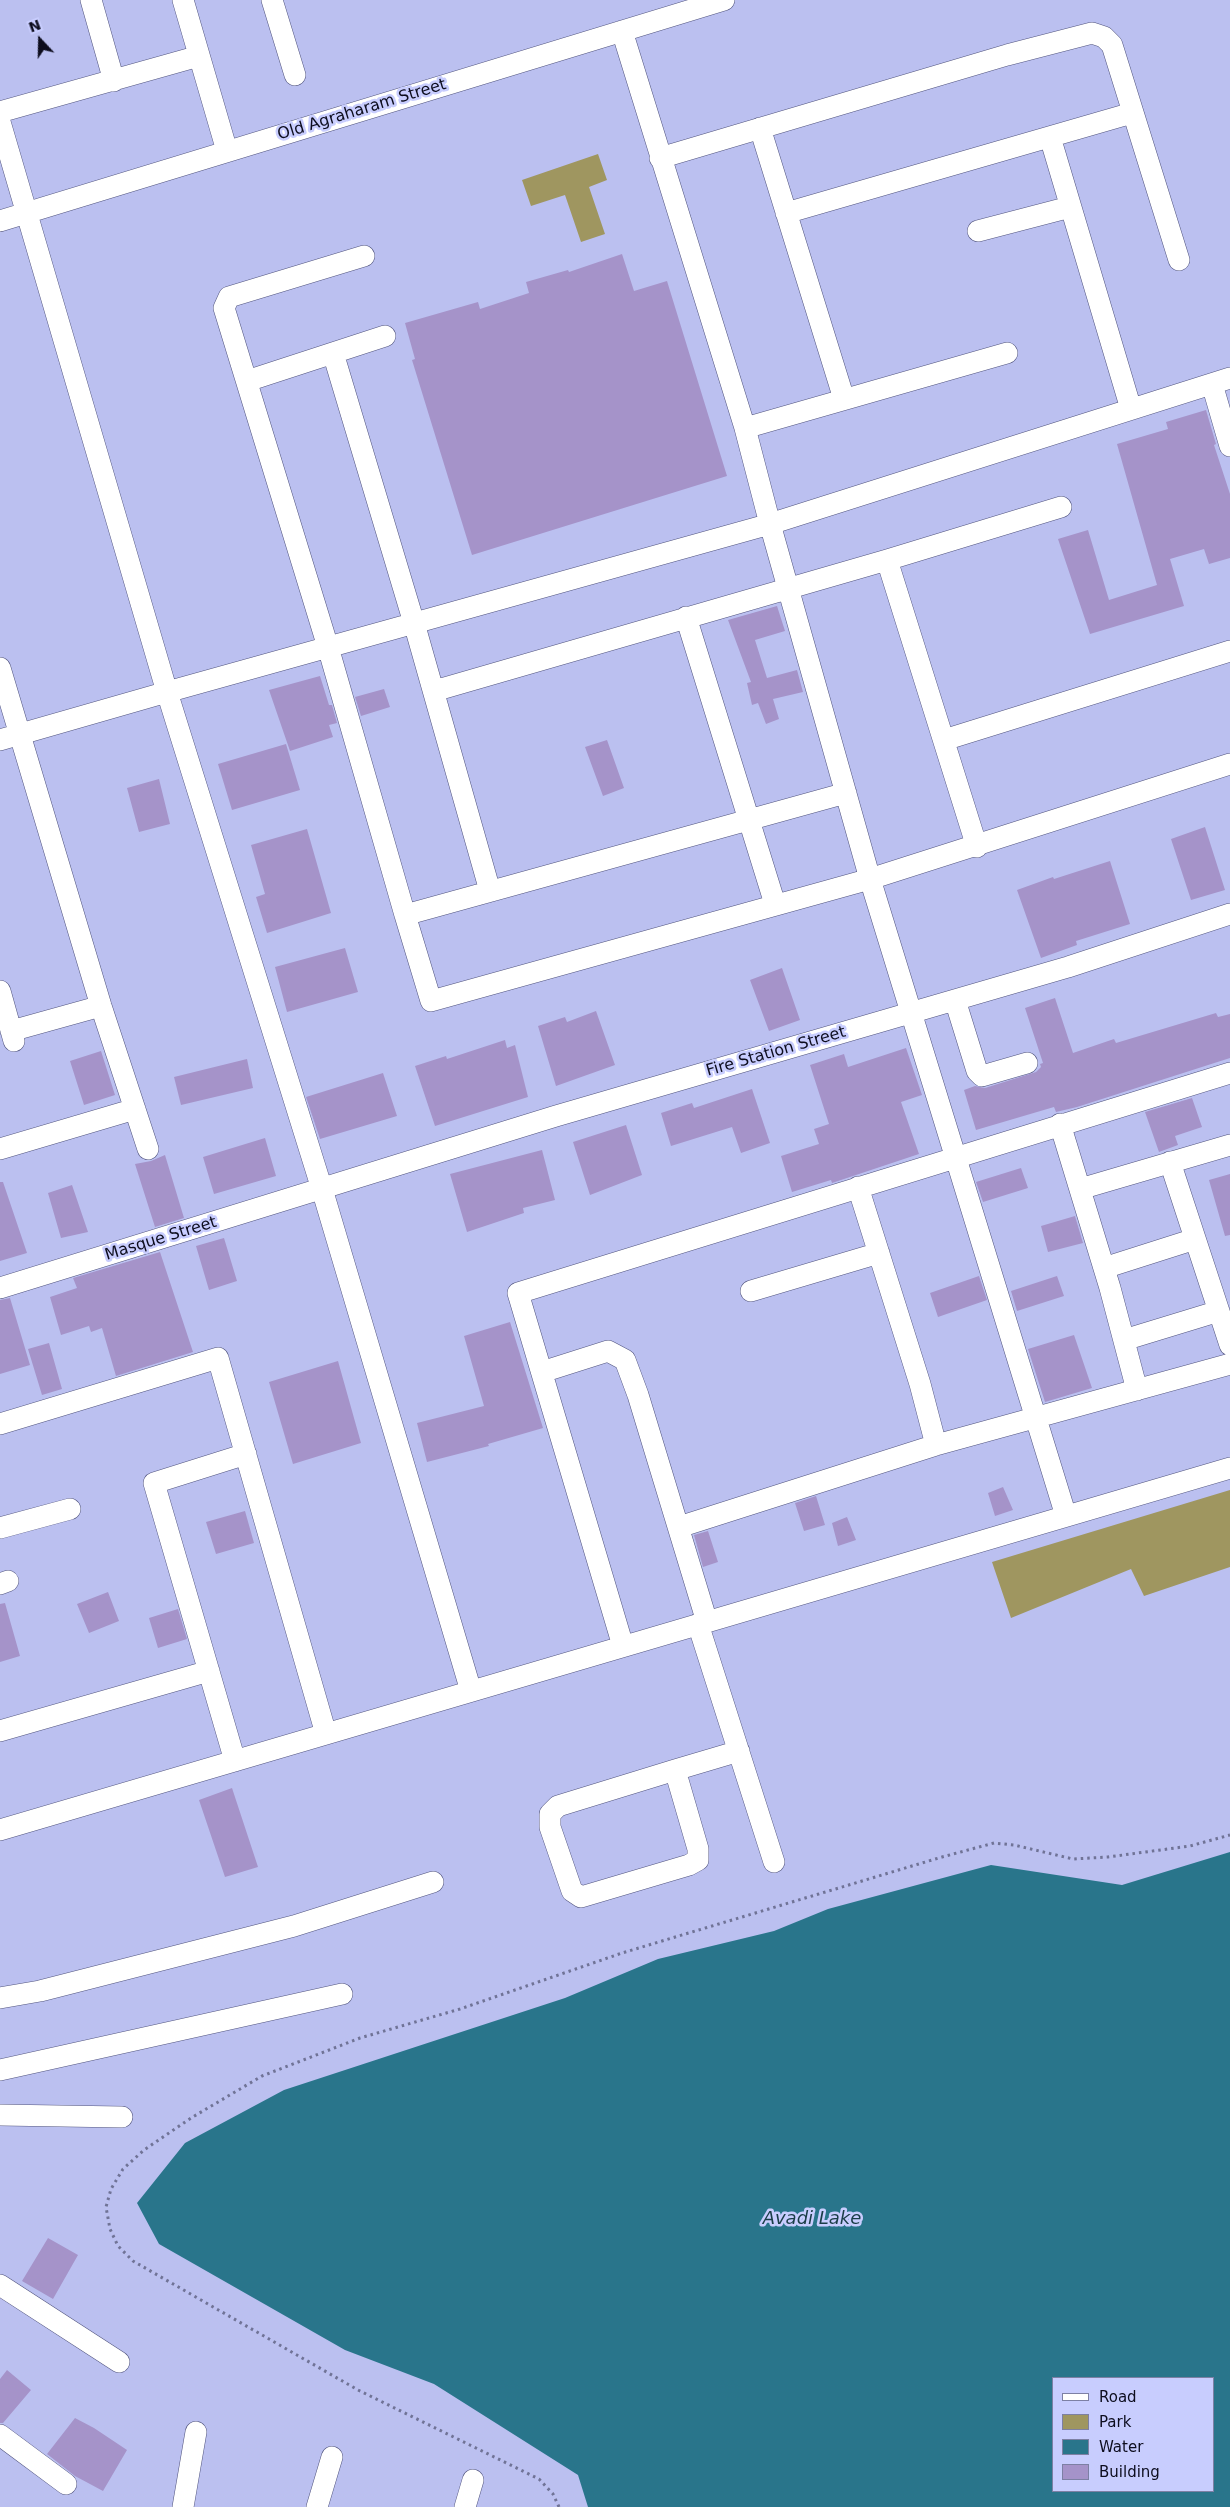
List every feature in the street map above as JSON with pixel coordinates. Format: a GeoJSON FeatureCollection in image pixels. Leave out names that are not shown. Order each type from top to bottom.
{"type":"FeatureCollection","features":[{"type":"Feature","properties":{"kind":"street"},"geometry":{"type":"LineString","coordinates":[[91,0],[114,81]]}},
{"type":"Feature","properties":{"kind":"street"},"geometry":{"type":"LineString","coordinates":[[183,0],[227,151]]}},
{"type":"Feature","properties":{"kind":"street"},"geometry":{"type":"LineString","coordinates":[[272,0],[295,75]]}},
{"type":"Feature","properties":{"kind":"street","name":"Old Agraharam Street"},"geometry":{"type":"LineString","coordinates":[[0,221],[724,0]]}},
{"type":"Feature","properties":{"kind":"street"},"geometry":{"type":"LineString","coordinates":[[622,31],[744,428],[787,588],[870,879],[1066,1516]]}},
{"type":"Feature","properties":{"kind":"street"},"geometry":{"type":"LineString","coordinates":[[660,158],[1007,55],[1092,34],[1104,37],[1112,45],[1179,260]]}},
{"type":"Feature","properties":{"kind":"street"},"geometry":{"type":"LineString","coordinates":[[0,112],[199,56]]}},
{"type":"Feature","properties":{"kind":"street"},"geometry":{"type":"LineString","coordinates":[[786,213],[1132,113]]}},
{"type":"Feature","properties":{"kind":"street"},"geometry":{"type":"LineString","coordinates":[[0,122],[167,692],[322,1189],[471,1691]]}},
{"type":"Feature","properties":{"kind":"street"},"geometry":{"type":"LineString","coordinates":[[760,128],[844,399]]}},
{"type":"Feature","properties":{"kind":"street"},"geometry":{"type":"LineString","coordinates":[[1050,137],[1131,409]]}},
{"type":"Feature","properties":{"kind":"street"},"geometry":{"type":"LineString","coordinates":[[978,231],[1070,207]]}},
{"type":"Feature","properties":{"kind":"street"},"geometry":{"type":"LineString","coordinates":[[364,256],[229,297],[224,308],[328,647],[431,1001],[870,879],[1230,764]]}},
{"type":"Feature","properties":{"kind":"street"},"geometry":{"type":"LineString","coordinates":[[247,381],[385,336]]}},
{"type":"Feature","properties":{"kind":"street"},"geometry":{"type":"LineString","coordinates":[[333,353],[434,691],[490,891]]}},
{"type":"Feature","properties":{"kind":"street"},"geometry":{"type":"LineString","coordinates":[[744,428],[1007,353]]}},
{"type":"Feature","properties":{"kind":"street"},"geometry":{"type":"LineString","coordinates":[[10,737],[770,524],[1221,381],[1230,446]]}},
{"type":"Feature","properties":{"kind":"street"},"geometry":{"type":"LineString","coordinates":[[434,691],[887,560],[1061,507]]}},
{"type":"Feature","properties":{"kind":"street"},"geometry":{"type":"LineString","coordinates":[[887,560],[977,846]]}},
{"type":"Feature","properties":{"kind":"street"},"geometry":{"type":"LineString","coordinates":[[686,617],[775,904]]}},
{"type":"Feature","properties":{"kind":"street"},"geometry":{"type":"LineString","coordinates":[[944,740],[1230,651]]}},
{"type":"Feature","properties":{"kind":"street"},"geometry":{"type":"LineString","coordinates":[[0,668],[10,737],[148,1149]]}},
{"type":"Feature","properties":{"kind":"street"},"geometry":{"type":"LineString","coordinates":[[405,915],[749,818],[846,793]]}},
{"type":"Feature","properties":{"kind":"street","name":"Fire Station Street"},"geometry":{"type":"LineString","coordinates":[[322,1189],[556,1116],[1068,967],[1230,914]]}},
{"type":"Feature","properties":{"kind":"street"},"geometry":{"type":"LineString","coordinates":[[0,991],[13,1036],[101,1006]]}},
{"type":"Feature","properties":{"kind":"street"},"geometry":{"type":"LineString","coordinates":[[955,1000],[977,1071],[982,1076],[1027,1063]]}},
{"type":"Feature","properties":{"kind":"street"},"geometry":{"type":"LineString","coordinates":[[623,1646],[518,1292],[1230,1073]]}},
{"type":"Feature","properties":{"kind":"street"},"geometry":{"type":"LineString","coordinates":[[0,1148],[135,1109]]}},
{"type":"Feature","properties":{"kind":"street"},"geometry":{"type":"LineString","coordinates":[[1060,1124],[1104,1268],[1137,1390]]}},
{"type":"Feature","properties":{"kind":"street"},"geometry":{"type":"LineString","coordinates":[[1080,1189],[1230,1144]]}},
{"type":"Feature","properties":{"kind":"street"},"geometry":{"type":"LineString","coordinates":[[1170,1162],[1230,1345]]}},
{"type":"Feature","properties":{"kind":"street"},"geometry":{"type":"LineString","coordinates":[[858,1187],[920,1384],[936,1445]]}},
{"type":"Feature","properties":{"kind":"street","name":"Masque Street"},"geometry":{"type":"LineString","coordinates":[[0,1288],[322,1189]]}},
{"type":"Feature","properties":{"kind":"street"},"geometry":{"type":"LineString","coordinates":[[1104,1268],[1195,1239]]}},
{"type":"Feature","properties":{"kind":"street"},"geometry":{"type":"LineString","coordinates":[[751,1291],[879,1253]]}},
{"type":"Feature","properties":{"kind":"street"},"geometry":{"type":"LineString","coordinates":[[1124,1340],[1219,1311]]}},
{"type":"Feature","properties":{"kind":"street"},"geometry":{"type":"LineString","coordinates":[[542,1372],[608,1351],[625,1360],[679,1527],[702,1623],[738,1751],[774,1862]]}},
{"type":"Feature","properties":{"kind":"street"},"geometry":{"type":"LineString","coordinates":[[0,1424],[218,1358],[326,1734]]}},
{"type":"Feature","properties":{"kind":"street"},"geometry":{"type":"LineString","coordinates":[[679,1527],[936,1445],[1230,1364]]}},
{"type":"Feature","properties":{"kind":"street"},"geometry":{"type":"LineString","coordinates":[[235,1761],[154,1483],[246,1454]]}},
{"type":"Feature","properties":{"kind":"street"},"geometry":{"type":"LineString","coordinates":[[0,1830],[1230,1468]]}},
{"type":"Feature","properties":{"kind":"street"},"geometry":{"type":"LineString","coordinates":[[0,1528],[70,1508]]}},
{"type":"Feature","properties":{"kind":"street"},"geometry":{"type":"LineString","coordinates":[[0,1731],[209,1671]]}},
{"type":"Feature","properties":{"kind":"street"},"geometry":{"type":"LineString","coordinates":[[675,1770],[698,1848],[698,1860],[689,1865],[581,1897],[572,1890],[550,1827],[550,1814],[558,1806],[675,1770],[738,1751]]}},
{"type":"Feature","properties":{"kind":"street"},"geometry":{"type":"LineString","coordinates":[[0,1998],[40,1991],[294,1926],[433,1882]]}},
{"type":"Feature","properties":{"kind":"street"},"geometry":{"type":"LineString","coordinates":[[0,2070],[342,1994]]}},
{"type":"Feature","properties":{"kind":"street"},"geometry":{"type":"LineString","coordinates":[[0,2116],[122,2117]]}},
{"type":"Feature","properties":{"kind":"street"},"geometry":{"type":"LineString","coordinates":[[0,2285],[118,2362]]}},
{"type":"Feature","properties":{"kind":"street"},"geometry":{"type":"LineString","coordinates":[[183,2507],[196,2432]]}},
{"type":"Feature","properties":{"kind":"street"},"geometry":{"type":"LineString","coordinates":[[0,2435],[66,2484]]}},
{"type":"Feature","properties":{"kind":"street"},"geometry":{"type":"LineString","coordinates":[[317,2507],[332,2457]]}},
{"type":"Feature","properties":{"kind":"street"},"geometry":{"type":"LineString","coordinates":[[465,2507],[473,2480]]}},
{"type":"Feature","properties":{"kind":"path"},"geometry":{"type":"LineString","coordinates":[[559,2507],[553,2494],[539,2479],[358,2390],[133,2261],[118,2246],[110,2229],[106,2207],[111,2189],[123,2169],[144,2150],[262,2076],[360,2038],[543,1981],[622,1953],[994,1843],[1014,1845],[1072,1859],[1172,1850],[1230,1835]]}},
{"type":"Feature","properties":{"kind":"green space"},"geometry":{"type":"Polygon","coordinates":[[[598,154],[607,180],[589,187],[605,234],[581,242],[565,195],[531,206],[522,180],[598,154]]]}},
{"type":"Feature","properties":{"kind":"green space"},"geometry":{"type":"Polygon","coordinates":[[[1230,1490],[1230,1567],[1144,1596],[1131,1569],[1011,1618],[992,1562],[1230,1490]]]}},
{"type":"Feature","properties":{"kind":"water","name":"Avadi Lake"},"geometry":{"type":"Polygon","coordinates":[[[1230,1852],[1230,2507],[588,2507],[578,2475],[434,2384],[345,2350],[159,2244],[137,2203],[185,2143],[284,2090],[565,1998],[658,1959],[774,1931],[828,1909],[991,1865],[1122,1885],[1230,1852]]]}},
{"type":"Feature","properties":{"kind":"building"},"geometry":{"type":"Polygon","coordinates":[[[622,254],[634,291],[667,281],[727,476],[472,555],[412,360],[415,359],[405,323],[478,302],[480,309],[529,293],[526,282],[568,270],[569,272],[622,254]]]}},
{"type":"Feature","properties":{"kind":"building"},"geometry":{"type":"Polygon","coordinates":[[[1206,410],[1216,444],[1214,445],[1230,494],[1230,558],[1209,564],[1204,549],[1170,559],[1184,606],[1090,634],[1058,539],[1088,530],[1109,600],[1157,585],[1117,444],[1168,429],[1166,422],[1206,410]]]}},
{"type":"Feature","properties":{"kind":"building"},"geometry":{"type":"Polygon","coordinates":[[[777,606],[785,631],[755,640],[767,678],[797,670],[803,692],[773,699],[779,719],[766,724],[758,703],[752,705],[747,683],[751,682],[728,620],[777,606]]]}},
{"type":"Feature","properties":{"kind":"building"},"geometry":{"type":"Polygon","coordinates":[[[320,676],[337,723],[329,725],[333,737],[290,751],[269,690],[320,676]]]}},
{"type":"Feature","properties":{"kind":"building"},"geometry":{"type":"Polygon","coordinates":[[[384,689],[390,707],[361,716],[355,697],[384,689]]]}},
{"type":"Feature","properties":{"kind":"building"},"geometry":{"type":"Polygon","coordinates":[[[607,740],[624,788],[603,796],[585,747],[607,740]]]}},
{"type":"Feature","properties":{"kind":"building"},"geometry":{"type":"Polygon","coordinates":[[[286,744],[300,790],[232,810],[218,764],[286,744]]]}},
{"type":"Feature","properties":{"kind":"building"},"geometry":{"type":"Polygon","coordinates":[[[159,779],[170,824],[139,832],[127,788],[159,779]]]}},
{"type":"Feature","properties":{"kind":"building"},"geometry":{"type":"Polygon","coordinates":[[[1205,827],[1225,890],[1191,900],[1171,839],[1205,827]]]}},
{"type":"Feature","properties":{"kind":"building"},"geometry":{"type":"Polygon","coordinates":[[[307,829],[331,913],[267,933],[256,897],[265,894],[251,845],[307,829]]]}},
{"type":"Feature","properties":{"kind":"building"},"geometry":{"type":"Polygon","coordinates":[[[1110,861],[1130,924],[1076,941],[1077,945],[1041,958],[1017,890],[1053,877],[1054,879],[1110,861]]]}},
{"type":"Feature","properties":{"kind":"building"},"geometry":{"type":"Polygon","coordinates":[[[345,948],[358,992],[287,1012],[275,967],[345,948]]]}},
{"type":"Feature","properties":{"kind":"building"},"geometry":{"type":"Polygon","coordinates":[[[782,968],[800,1020],[769,1031],[750,980],[782,968]]]}},
{"type":"Feature","properties":{"kind":"building"},"geometry":{"type":"Polygon","coordinates":[[[1055,998],[1073,1053],[1114,1039],[1116,1043],[1216,1013],[1218,1017],[1230,1014],[1230,1058],[1077,1107],[1056,1112],[1054,1107],[976,1130],[964,1090],[975,1086],[985,1088],[1036,1072],[1041,1067],[1040,1064],[1043,1063],[1025,1008],[1055,998]]]}},
{"type":"Feature","properties":{"kind":"building"},"geometry":{"type":"Polygon","coordinates":[[[596,1011],[615,1065],[556,1086],[538,1026],[565,1017],[567,1022],[596,1011]]]}},
{"type":"Feature","properties":{"kind":"building"},"geometry":{"type":"Polygon","coordinates":[[[505,1040],[507,1048],[515,1045],[528,1097],[435,1126],[415,1066],[446,1056],[447,1059],[505,1040]]]}},
{"type":"Feature","properties":{"kind":"building"},"geometry":{"type":"Polygon","coordinates":[[[906,1048],[922,1095],[901,1102],[919,1154],[832,1183],[831,1180],[792,1192],[781,1156],[819,1144],[814,1129],[829,1124],[810,1065],[844,1054],[848,1067],[906,1048]]]}},
{"type":"Feature","properties":{"kind":"building"},"geometry":{"type":"Polygon","coordinates":[[[101,1051],[115,1095],[84,1105],[70,1061],[101,1051]]]}},
{"type":"Feature","properties":{"kind":"building"},"geometry":{"type":"Polygon","coordinates":[[[247,1059],[253,1088],[181,1105],[174,1077],[247,1059]]]}},
{"type":"Feature","properties":{"kind":"building"},"geometry":{"type":"Polygon","coordinates":[[[383,1073],[397,1116],[320,1139],[306,1097],[383,1073]]]}},
{"type":"Feature","properties":{"kind":"building"},"geometry":{"type":"Polygon","coordinates":[[[752,1089],[770,1143],[741,1153],[732,1127],[671,1146],[661,1113],[692,1103],[694,1108],[752,1089]]]}},
{"type":"Feature","properties":{"kind":"building"},"geometry":{"type":"Polygon","coordinates":[[[1192,1098],[1202,1127],[1175,1136],[1178,1145],[1159,1152],[1145,1112],[1192,1098]]]}},
{"type":"Feature","properties":{"kind":"building"},"geometry":{"type":"Polygon","coordinates":[[[626,1125],[642,1175],[590,1195],[573,1142],[626,1125]]]}},
{"type":"Feature","properties":{"kind":"building"},"geometry":{"type":"Polygon","coordinates":[[[265,1138],[276,1176],[214,1194],[203,1157],[265,1138]]]}},
{"type":"Feature","properties":{"kind":"building"},"geometry":{"type":"Polygon","coordinates":[[[542,1150],[555,1200],[523,1208],[524,1213],[467,1232],[450,1174],[542,1150]]]}},
{"type":"Feature","properties":{"kind":"building"},"geometry":{"type":"Polygon","coordinates":[[[165,1155],[184,1218],[155,1227],[135,1164],[151,1161],[165,1155]]]}},
{"type":"Feature","properties":{"kind":"building"},"geometry":{"type":"Polygon","coordinates":[[[1021,1168],[1028,1188],[983,1202],[976,1182],[1021,1168]]]}},
{"type":"Feature","properties":{"kind":"building"},"geometry":{"type":"Polygon","coordinates":[[[1230,1174],[1230,1235],[1225,1236],[1209,1180],[1230,1174]]]}},
{"type":"Feature","properties":{"kind":"building"},"geometry":{"type":"Polygon","coordinates":[[[0,1182],[3,1182],[27,1253],[0,1261],[0,1182]]]}},
{"type":"Feature","properties":{"kind":"building"},"geometry":{"type":"Polygon","coordinates":[[[72,1185],[88,1232],[61,1238],[48,1193],[72,1185]]]}},
{"type":"Feature","properties":{"kind":"building"},"geometry":{"type":"Polygon","coordinates":[[[1075,1216],[1083,1243],[1048,1252],[1041,1226],[1075,1216]]]}},
{"type":"Feature","properties":{"kind":"building"},"geometry":{"type":"Polygon","coordinates":[[[224,1238],[237,1281],[209,1290],[196,1246],[224,1238]]]}},
{"type":"Feature","properties":{"kind":"building"},"geometry":{"type":"Polygon","coordinates":[[[160,1252],[193,1352],[116,1376],[102,1328],[91,1332],[89,1326],[61,1335],[50,1297],[77,1288],[73,1278],[160,1252]]]}},
{"type":"Feature","properties":{"kind":"building"},"geometry":{"type":"Polygon","coordinates":[[[979,1276],[987,1300],[938,1317],[930,1293],[979,1276]]]}},
{"type":"Feature","properties":{"kind":"building"},"geometry":{"type":"Polygon","coordinates":[[[1057,1276],[1064,1296],[1017,1311],[1011,1291],[1057,1276]]]}},
{"type":"Feature","properties":{"kind":"building"},"geometry":{"type":"Polygon","coordinates":[[[10,1298],[30,1365],[0,1374],[0,1300],[10,1298]]]}},
{"type":"Feature","properties":{"kind":"building"},"geometry":{"type":"Polygon","coordinates":[[[510,1322],[543,1428],[488,1444],[489,1446],[427,1462],[417,1423],[484,1406],[464,1336],[510,1322]]]}},
{"type":"Feature","properties":{"kind":"building"},"geometry":{"type":"Polygon","coordinates":[[[1074,1335],[1092,1388],[1045,1402],[1028,1349],[1074,1335]]]}},
{"type":"Feature","properties":{"kind":"building"},"geometry":{"type":"Polygon","coordinates":[[[49,1343],[62,1389],[42,1395],[28,1349],[49,1343]]]}},
{"type":"Feature","properties":{"kind":"building"},"geometry":{"type":"Polygon","coordinates":[[[338,1361],[361,1443],[293,1464],[269,1382],[338,1361]]]}},
{"type":"Feature","properties":{"kind":"building"},"geometry":{"type":"Polygon","coordinates":[[[1003,1487],[1013,1510],[995,1516],[988,1493],[1003,1487]]]}},
{"type":"Feature","properties":{"kind":"building"},"geometry":{"type":"Polygon","coordinates":[[[816,1496],[825,1525],[804,1531],[795,1503],[816,1496]]]}},
{"type":"Feature","properties":{"kind":"building"},"geometry":{"type":"Polygon","coordinates":[[[245,1511],[254,1543],[216,1554],[206,1522],[245,1511]]]}},
{"type":"Feature","properties":{"kind":"building"},"geometry":{"type":"Polygon","coordinates":[[[847,1517],[856,1540],[838,1546],[832,1523],[847,1517]]]}},
{"type":"Feature","properties":{"kind":"building"},"geometry":{"type":"Polygon","coordinates":[[[708,1531],[718,1562],[703,1567],[694,1535],[708,1531]]]}},
{"type":"Feature","properties":{"kind":"building"},"geometry":{"type":"Polygon","coordinates":[[[108,1592],[119,1621],[89,1633],[77,1604],[108,1592]]]}},
{"type":"Feature","properties":{"kind":"building"},"geometry":{"type":"Polygon","coordinates":[[[5,1603],[20,1656],[0,1662],[0,1604],[5,1603]]]}},
{"type":"Feature","properties":{"kind":"building"},"geometry":{"type":"Polygon","coordinates":[[[178,1609],[187,1639],[158,1648],[149,1618],[178,1609]]]}},
{"type":"Feature","properties":{"kind":"building"},"geometry":{"type":"Polygon","coordinates":[[[232,1788],[258,1867],[225,1877],[199,1800],[232,1788]]]}},
{"type":"Feature","properties":{"kind":"building"},"geometry":{"type":"Polygon","coordinates":[[[48,2238],[78,2255],[53,2299],[22,2281],[48,2238]]]}},
{"type":"Feature","properties":{"kind":"building"},"geometry":{"type":"Polygon","coordinates":[[[7,2370],[31,2390],[3,2423],[0,2423],[0,2379],[7,2370]]]}},
{"type":"Feature","properties":{"kind":"building"},"geometry":{"type":"Polygon","coordinates":[[[75,2418],[127,2450],[103,2491],[75,2476],[47,2454],[75,2418]]]}}]}
